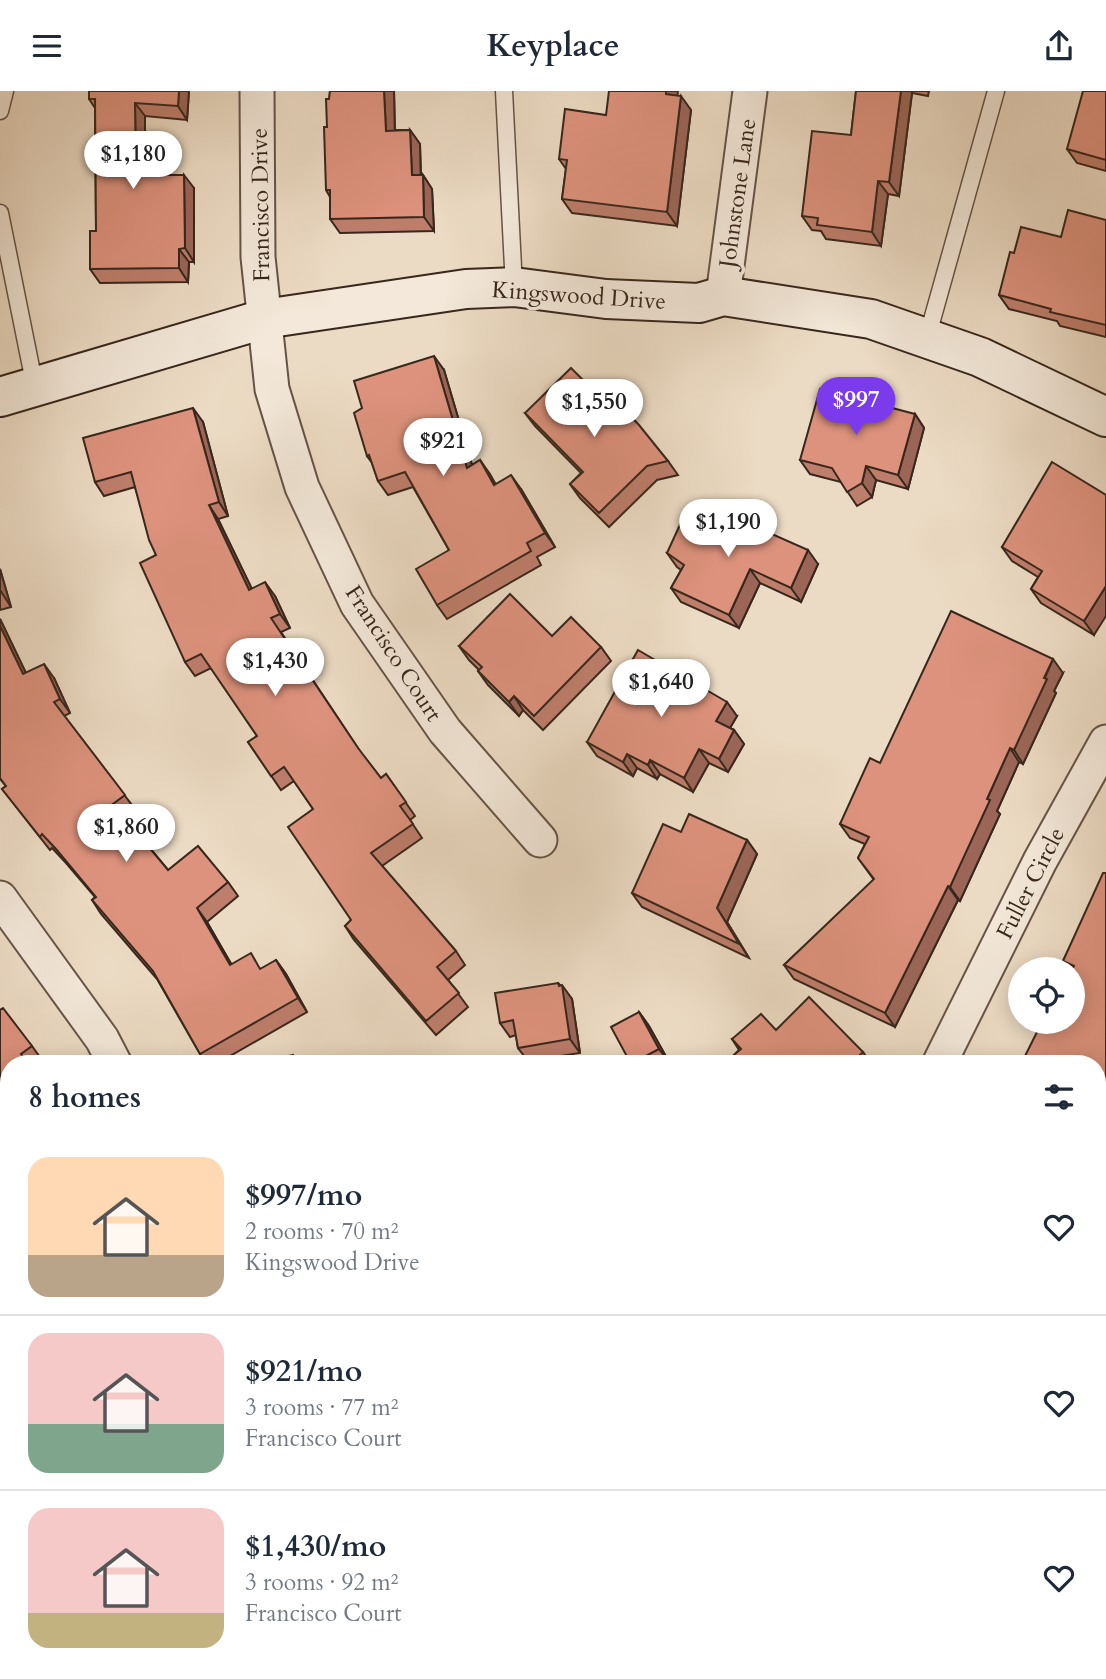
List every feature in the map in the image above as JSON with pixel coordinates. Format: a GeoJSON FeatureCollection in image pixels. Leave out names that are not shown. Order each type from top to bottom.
{"type":"FeatureCollection","features":[{"type":"Feature","properties":{"kind":"street","name":"Francisco Drive"},"geometry":{"type":"LineString","coordinates":[[257,91],[258,257],[264,319]]}},
{"type":"Feature","properties":{"kind":"street","name":"Johnstone Lane"},"geometry":{"type":"LineString","coordinates":[[723,296],[750,91]]}},
{"type":"Feature","properties":{"kind":"street","name":"Kingswood Drive"},"geometry":{"type":"LineString","coordinates":[[18,392],[264,319],[466,289],[514,287],[633,301],[699,303],[723,296],[871,319],[980,357],[1106,417]]}},
{"type":"Feature","properties":{"kind":"street","name":"Francisco Court"},"geometry":{"type":"LineString","coordinates":[[264,319],[272,389],[302,487],[357,604],[445,731],[540,840]]}},
{"type":"Feature","properties":{"kind":"street","name":"Fuller Circle"},"geometry":{"type":"LineString","coordinates":[[944,1055],[1041,861],[1106,742]]}},
{"type":"Feature","properties":{"kind":"street"},"geometry":{"type":"LineString","coordinates":[[0,898],[102,1039],[110,1055]]}},
{"type":"Feature","properties":{"kind":"lane"},"geometry":{"type":"LineString","coordinates":[[0,111],[5,91]]}},
{"type":"Feature","properties":{"kind":"lane"},"geometry":{"type":"LineString","coordinates":[[504,91],[514,287]]}},
{"type":"Feature","properties":{"kind":"lane"},"geometry":{"type":"LineString","coordinates":[[927,338],[996,91]]}},
{"type":"Feature","properties":{"kind":"lane"},"geometry":{"type":"LineString","coordinates":[[0,213],[18,392]]}},
{"type":"Feature","properties":{"kind":"building"},"geometry":{"type":"Polygon","coordinates":[[[89,91],[179,91],[178,106],[135,103],[136,175],[184,175],[185,248],[179,249],[179,268],[90,269],[90,231],[96,231],[95,99],[89,99],[89,91]]]}},
{"type":"Feature","properties":{"kind":"building"},"geometry":{"type":"Polygon","coordinates":[[[330,91],[384,91],[386,131],[410,130],[412,175],[423,175],[424,217],[330,219],[330,190],[326,190],[324,127],[327,127],[326,99],[329,99],[330,91]]]}},
{"type":"Feature","properties":{"kind":"building"},"geometry":{"type":"Polygon","coordinates":[[[609,91],[666,91],[666,94],[681,96],[667,212],[562,199],[567,160],[559,159],[565,109],[606,115],[609,91]]]}},
{"type":"Feature","properties":{"kind":"building"},"geometry":{"type":"Polygon","coordinates":[[[856,91],[901,91],[889,182],[878,181],[872,232],[817,225],[818,218],[802,216],[812,131],[851,135],[856,91]]]}},
{"type":"Feature","properties":{"kind":"building"},"geometry":{"type":"Polygon","coordinates":[[[1083,91],[1106,91],[1106,160],[1067,149],[1083,91]]]}},
{"type":"Feature","properties":{"kind":"building"},"geometry":{"type":"Polygon","coordinates":[[[1068,210],[1106,220],[1106,325],[1050,312],[1051,309],[999,295],[1010,252],[1014,253],[1021,227],[1061,237],[1068,210]]]}},
{"type":"Feature","properties":{"kind":"building"},"geometry":{"type":"Polygon","coordinates":[[[434,356],[467,468],[480,460],[494,485],[511,475],[545,533],[527,543],[531,551],[437,605],[416,569],[449,550],[405,472],[378,481],[354,413],[362,408],[354,381],[434,356]]]}},
{"type":"Feature","properties":{"kind":"building"},"geometry":{"type":"Polygon","coordinates":[[[571,368],[608,405],[614,399],[668,461],[647,466],[599,513],[570,484],[583,472],[525,413],[571,368]]]}},
{"type":"Feature","properties":{"kind":"building"},"geometry":{"type":"Polygon","coordinates":[[[820,389],[915,414],[898,475],[866,466],[862,483],[847,492],[832,468],[800,460],[820,389]]]}},
{"type":"Feature","properties":{"kind":"building"},"geometry":{"type":"Polygon","coordinates":[[[193,408],[219,502],[209,505],[249,590],[265,582],[280,614],[271,618],[358,748],[381,778],[386,774],[406,802],[400,806],[413,824],[371,853],[456,951],[437,967],[459,993],[426,1021],[345,926],[351,920],[288,827],[313,809],[284,767],[271,776],[248,742],[257,736],[201,654],[185,662],[140,563],[156,555],[149,540],[131,472],[95,482],[83,438],[193,408]]]}},
{"type":"Feature","properties":{"kind":"building"},"geometry":{"type":"Polygon","coordinates":[[[1052,462],[1106,495],[1106,586],[1084,621],[1031,589],[1042,571],[1002,547],[1052,462]]]}},
{"type":"Feature","properties":{"kind":"building"},"geometry":{"type":"Polygon","coordinates":[[[689,505],[760,537],[763,530],[808,550],[791,588],[750,569],[729,615],[671,588],[684,565],[667,553],[689,505]]]}},
{"type":"Feature","properties":{"kind":"building"},"geometry":{"type":"Polygon","coordinates":[[[510,594],[552,636],[571,617],[601,647],[534,716],[514,696],[509,702],[478,671],[482,667],[459,646],[510,594]]]}},
{"type":"Feature","properties":{"kind":"building"},"geometry":{"type":"Polygon","coordinates":[[[951,611],[1053,659],[1044,678],[1047,679],[1014,750],[1010,748],[987,799],[990,800],[950,887],[948,886],[885,1013],[784,965],[874,879],[858,858],[869,837],[840,824],[870,758],[880,763],[951,611]]]}},
{"type":"Feature","properties":{"kind":"building"},"geometry":{"type":"Polygon","coordinates":[[[0,626],[23,674],[44,664],[60,699],[54,702],[125,795],[113,804],[168,870],[198,846],[228,882],[197,908],[230,965],[251,953],[260,969],[276,960],[298,998],[200,1054],[153,971],[92,900],[96,897],[42,834],[40,837],[2,789],[6,786],[0,778],[0,626]]]}},
{"type":"Feature","properties":{"kind":"building"},"geometry":{"type":"Polygon","coordinates":[[[638,650],[727,702],[716,721],[734,730],[719,759],[699,749],[684,778],[650,760],[648,765],[627,754],[623,762],[587,742],[638,650]]]}},
{"type":"Feature","properties":{"kind":"building"},"geometry":{"type":"Polygon","coordinates":[[[689,814],[747,840],[717,908],[739,944],[632,893],[663,824],[681,832],[689,814]]]}},
{"type":"Feature","properties":{"kind":"building"},"geometry":{"type":"Polygon","coordinates":[[[1103,873],[1106,873],[1106,1055],[1026,1055],[1036,1034],[1085,1034],[1085,957],[1065,957],[1103,873]]]}},
{"type":"Feature","properties":{"kind":"building"},"geometry":{"type":"Polygon","coordinates":[[[558,983],[559,986],[562,985],[570,1039],[518,1048],[513,1020],[500,1023],[495,993],[558,983]]]}},
{"type":"Feature","properties":{"kind":"building"},"geometry":{"type":"Polygon","coordinates":[[[809,997],[863,1052],[860,1055],[734,1055],[741,1049],[732,1039],[761,1014],[776,1030],[809,997]]]}},
{"type":"Feature","properties":{"kind":"building"},"geometry":{"type":"Polygon","coordinates":[[[3,1008],[32,1046],[22,1055],[0,1055],[0,1010],[3,1008]]]}},
{"type":"Feature","properties":{"kind":"building"},"geometry":{"type":"Polygon","coordinates":[[[639,1012],[659,1049],[648,1055],[626,1055],[611,1027],[639,1012]]]}}]}
